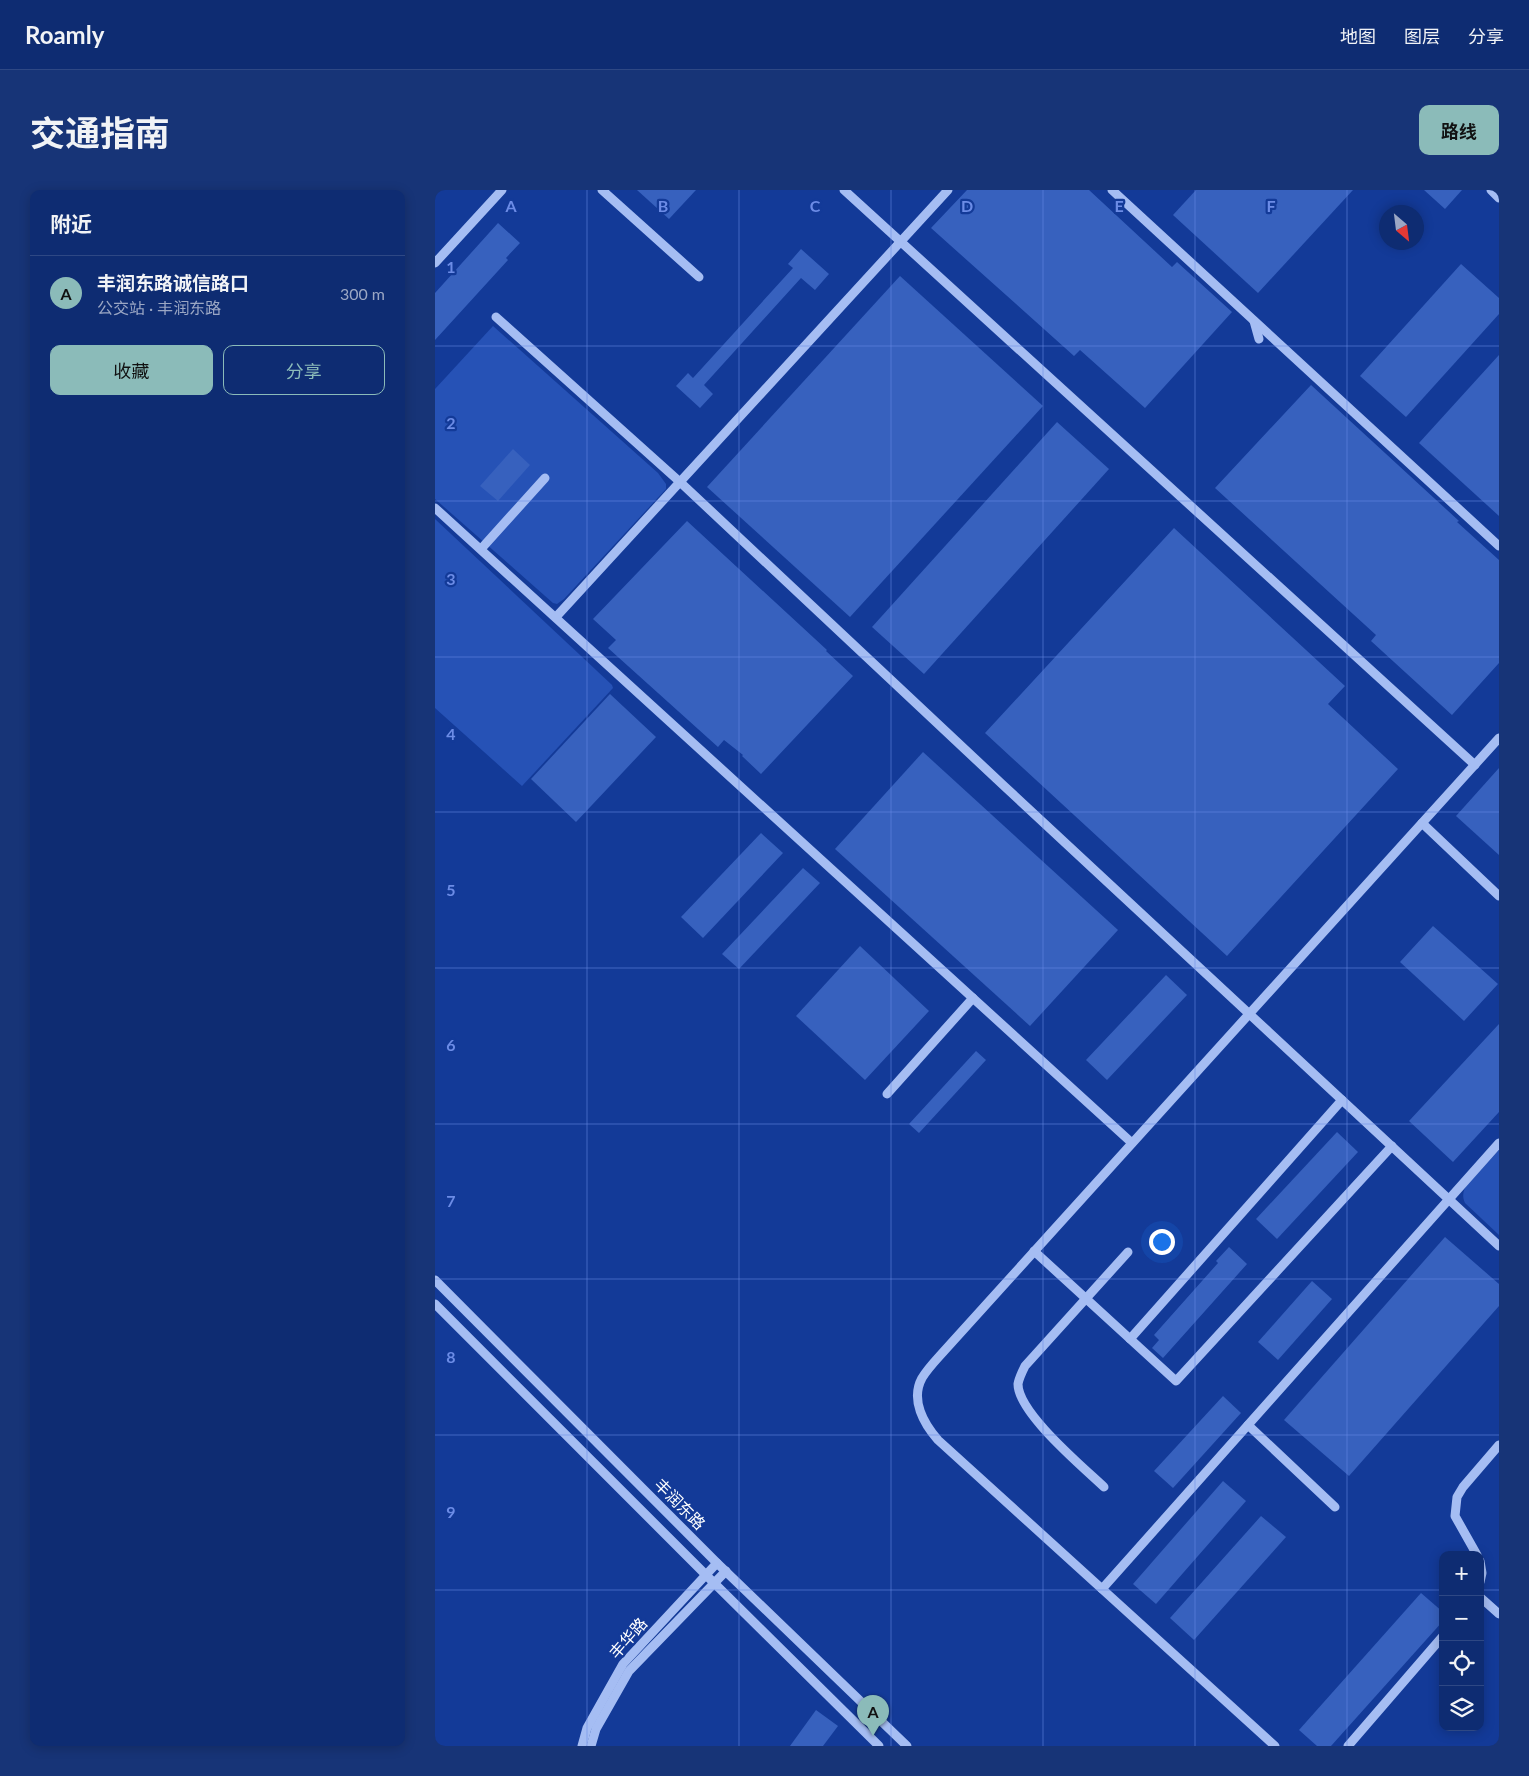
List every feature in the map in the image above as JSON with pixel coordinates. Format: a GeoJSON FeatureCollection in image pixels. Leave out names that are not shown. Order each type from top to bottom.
{"type":"FeatureCollection","features":[{"type":"Feature","properties":{"kind":"street"},"geometry":{"type":"LineString","coordinates":[[435,263],[502,190]]}},
{"type":"Feature","properties":{"kind":"street"},"geometry":{"type":"LineString","coordinates":[[602,190],[699,277]]}},
{"type":"Feature","properties":{"kind":"street"},"geometry":{"type":"LineString","coordinates":[[844,190],[1475,765]]}},
{"type":"Feature","properties":{"kind":"street"},"geometry":{"type":"LineString","coordinates":[[556,617],[947,190]]}},
{"type":"Feature","properties":{"kind":"street"},"geometry":{"type":"LineString","coordinates":[[1112,190],[1499,546]]}},
{"type":"Feature","properties":{"kind":"street"},"geometry":{"type":"LineString","coordinates":[[1491,190],[1499,198]]}},
{"type":"Feature","properties":{"kind":"street"},"geometry":{"type":"LineString","coordinates":[[495,317],[680,482],[1499,1246]]}},
{"type":"Feature","properties":{"kind":"street"},"geometry":{"type":"LineString","coordinates":[[1254,320],[1259,340]]}},
{"type":"Feature","properties":{"kind":"street"},"geometry":{"type":"LineString","coordinates":[[481,549],[545,478]]}},
{"type":"Feature","properties":{"kind":"street"},"geometry":{"type":"LineString","coordinates":[[435,508],[1132,1143]]}},
{"type":"Feature","properties":{"kind":"street"},"geometry":{"type":"LineString","coordinates":[[1275,1746],[938,1440],[929,1429],[920,1412],[919,1389],[922,1378],[945,1350],[1499,738]]}},
{"type":"Feature","properties":{"kind":"street"},"geometry":{"type":"LineString","coordinates":[[1422,823],[1499,896]]}},
{"type":"Feature","properties":{"kind":"street"},"geometry":{"type":"LineString","coordinates":[[887,1094],[973,998]]}},
{"type":"Feature","properties":{"kind":"street"},"geometry":{"type":"LineString","coordinates":[[1130,1339],[1342,1100]]}},
{"type":"Feature","properties":{"kind":"street"},"geometry":{"type":"LineString","coordinates":[[1103,1589],[1499,1143]]}},
{"type":"Feature","properties":{"kind":"street"},"geometry":{"type":"LineString","coordinates":[[1034,1251],[1176,1381],[1392,1146]]}},
{"type":"Feature","properties":{"kind":"street"},"geometry":{"type":"LineString","coordinates":[[1104,1487],[1045,1431],[1022,1398],[1018,1384],[1025,1366],[1128,1252]]}},
{"type":"Feature","properties":{"kind":"street","name":"丰润东路"},"geometry":{"type":"LineString","coordinates":[[435,1280],[725,1571],[907,1746]]}},
{"type":"Feature","properties":{"kind":"street","name":"丰润东路"},"geometry":{"type":"LineString","coordinates":[[435,1304],[713,1583],[879,1746]]}},
{"type":"Feature","properties":{"kind":"street"},"geometry":{"type":"LineString","coordinates":[[1248,1425],[1335,1507]]}},
{"type":"Feature","properties":{"kind":"street"},"geometry":{"type":"LineString","coordinates":[[1475,1551],[1455,1516],[1457,1497],[1463,1487],[1499,1445]]}},
{"type":"Feature","properties":{"kind":"street","name":"丰华路"},"geometry":{"type":"LineString","coordinates":[[582,1746],[587,1728],[623,1664],[717,1563]]}},
{"type":"Feature","properties":{"kind":"street","name":"丰华路"},"geometry":{"type":"LineString","coordinates":[[591,1746],[596,1729],[629,1670],[725,1571]]}},
{"type":"Feature","properties":{"kind":"street"},"geometry":{"type":"LineString","coordinates":[[1484,1601],[1499,1614]]}},
{"type":"Feature","properties":{"kind":"street"},"geometry":{"type":"LineString","coordinates":[[1348,1746],[1439,1641]]}},
{"type":"Feature","properties":{"kind":"shaded area"},"geometry":{"type":"Polygon","coordinates":[[[493,326],[658,473],[666,484],[666,489],[564,599],[557,604],[553,603],[435,499],[435,389],[493,326]]]}},
{"type":"Feature","properties":{"kind":"shaded area"},"geometry":{"type":"Polygon","coordinates":[[[435,519],[613,688],[522,786],[435,708],[435,519]]]}},
{"type":"Feature","properties":{"kind":"shaded area"},"geometry":{"type":"Polygon","coordinates":[[[1499,1150],[1499,1235],[1465,1203],[1463,1196],[1466,1186],[1499,1150]]]}},
{"type":"Feature","properties":{"kind":"building"},"geometry":{"type":"Polygon","coordinates":[[[637,190],[696,190],[669,219],[637,190]]]}},
{"type":"Feature","properties":{"kind":"building"},"geometry":{"type":"Polygon","coordinates":[[[967,190],[1089,190],[1172,267],[1177,262],[1232,312],[1145,408],[1080,350],[1074,356],[931,228],[967,190]]]}},
{"type":"Feature","properties":{"kind":"building"},"geometry":{"type":"Polygon","coordinates":[[[1196,190],[1353,190],[1258,293],[1173,215],[1196,190]]]}},
{"type":"Feature","properties":{"kind":"building"},"geometry":{"type":"Polygon","coordinates":[[[1424,190],[1462,190],[1445,209],[1424,190]]]}},
{"type":"Feature","properties":{"kind":"building"},"geometry":{"type":"Polygon","coordinates":[[[498,223],[520,243],[506,258],[508,260],[435,340],[435,293],[498,223]]]}},
{"type":"Feature","properties":{"kind":"building"},"geometry":{"type":"Polygon","coordinates":[[[801,249],[829,274],[815,290],[801,278],[704,385],[713,394],[700,408],[676,386],[688,373],[693,378],[793,268],[788,264],[801,249]]]}},
{"type":"Feature","properties":{"kind":"building"},"geometry":{"type":"Polygon","coordinates":[[[1461,264],[1499,298],[1499,314],[1406,417],[1360,376],[1461,264]]]}},
{"type":"Feature","properties":{"kind":"building"},"geometry":{"type":"Polygon","coordinates":[[[900,276],[1043,406],[850,617],[707,487],[900,276]]]}},
{"type":"Feature","properties":{"kind":"building"},"geometry":{"type":"Polygon","coordinates":[[[1499,355],[1499,516],[1419,443],[1499,355]]]}},
{"type":"Feature","properties":{"kind":"building"},"geometry":{"type":"Polygon","coordinates":[[[1311,385],[1499,560],[1499,663],[1452,715],[1371,641],[1376,635],[1215,488],[1311,385]]]}},
{"type":"Feature","properties":{"kind":"building"},"geometry":{"type":"Polygon","coordinates":[[[1057,422],[1109,469],[924,674],[872,627],[1057,422]]]}},
{"type":"Feature","properties":{"kind":"building"},"geometry":{"type":"Polygon","coordinates":[[[513,449],[530,465],[498,501],[480,486],[513,449]]]}},
{"type":"Feature","properties":{"kind":"building"},"geometry":{"type":"Polygon","coordinates":[[[687,521],[853,676],[761,774],[743,755],[724,740],[718,747],[608,648],[616,640],[593,619],[687,521]]]}},
{"type":"Feature","properties":{"kind":"building"},"geometry":{"type":"Polygon","coordinates":[[[1174,528],[1345,686],[1328,704],[1398,769],[1227,956],[985,733],[1174,528]]]}},
{"type":"Feature","properties":{"kind":"building"},"geometry":{"type":"Polygon","coordinates":[[[610,694],[656,737],[576,822],[531,779],[610,694]]]}},
{"type":"Feature","properties":{"kind":"building"},"geometry":{"type":"Polygon","coordinates":[[[923,752],[1118,930],[1030,1026],[835,849],[923,752]]]}},
{"type":"Feature","properties":{"kind":"building"},"geometry":{"type":"Polygon","coordinates":[[[1499,768],[1499,855],[1456,816],[1499,768]]]}},
{"type":"Feature","properties":{"kind":"building"},"geometry":{"type":"Polygon","coordinates":[[[761,833],[783,853],[703,938],[681,917],[761,833]]]}},
{"type":"Feature","properties":{"kind":"building"},"geometry":{"type":"Polygon","coordinates":[[[803,868],[820,883],[739,969],[722,954],[803,868]]]}},
{"type":"Feature","properties":{"kind":"building"},"geometry":{"type":"Polygon","coordinates":[[[1433,926],[1498,984],[1464,1021],[1400,962],[1433,926]]]}},
{"type":"Feature","properties":{"kind":"building"},"geometry":{"type":"Polygon","coordinates":[[[860,946],[929,1011],[865,1080],[796,1016],[860,946]]]}},
{"type":"Feature","properties":{"kind":"building"},"geometry":{"type":"Polygon","coordinates":[[[1166,975],[1187,995],[1107,1080],[1086,1060],[1166,975]]]}},
{"type":"Feature","properties":{"kind":"building"},"geometry":{"type":"Polygon","coordinates":[[[1499,1024],[1499,1112],[1453,1162],[1409,1121],[1499,1024]]]}},
{"type":"Feature","properties":{"kind":"building"},"geometry":{"type":"Polygon","coordinates":[[[976,1051],[986,1060],[919,1133],[909,1124],[976,1051]]]}},
{"type":"Feature","properties":{"kind":"building"},"geometry":{"type":"Polygon","coordinates":[[[1337,1132],[1358,1152],[1277,1239],[1256,1219],[1337,1132]]]}},
{"type":"Feature","properties":{"kind":"building"},"geometry":{"type":"Polygon","coordinates":[[[1445,1237],[1499,1284],[1499,1306],[1349,1476],[1284,1420],[1445,1237]]]}},
{"type":"Feature","properties":{"kind":"building"},"geometry":{"type":"Polygon","coordinates":[[[1229,1247],[1247,1264],[1163,1358],[1152,1348],[1159,1340],[1154,1335],[1218,1263],[1216,1261],[1229,1247]]]}},
{"type":"Feature","properties":{"kind":"building"},"geometry":{"type":"Polygon","coordinates":[[[1312,1281],[1332,1299],[1278,1360],[1258,1342],[1312,1281]]]}},
{"type":"Feature","properties":{"kind":"building"},"geometry":{"type":"Polygon","coordinates":[[[1223,1396],[1241,1413],[1173,1488],[1154,1471],[1223,1396]]]}},
{"type":"Feature","properties":{"kind":"building"},"geometry":{"type":"Polygon","coordinates":[[[1223,1481],[1246,1501],[1156,1604],[1133,1584],[1223,1481]]]}},
{"type":"Feature","properties":{"kind":"building"},"geometry":{"type":"Polygon","coordinates":[[[1261,1516],[1286,1537],[1194,1640],[1170,1618],[1261,1516]]]}},
{"type":"Feature","properties":{"kind":"building"},"geometry":{"type":"Polygon","coordinates":[[[1421,1593],[1439,1609],[1439,1625],[1331,1746],[1317,1746],[1299,1730],[1421,1593]]]}},
{"type":"Feature","properties":{"kind":"building"},"geometry":{"type":"Polygon","coordinates":[[[816,1710],[838,1726],[823,1746],[790,1746],[816,1710]]]}},
{"type":"Feature","properties":{"kind":"place","name":"丰润东路诚信路口"},"geometry":{"type":"Point","coordinates":[873,1736]}}]}
